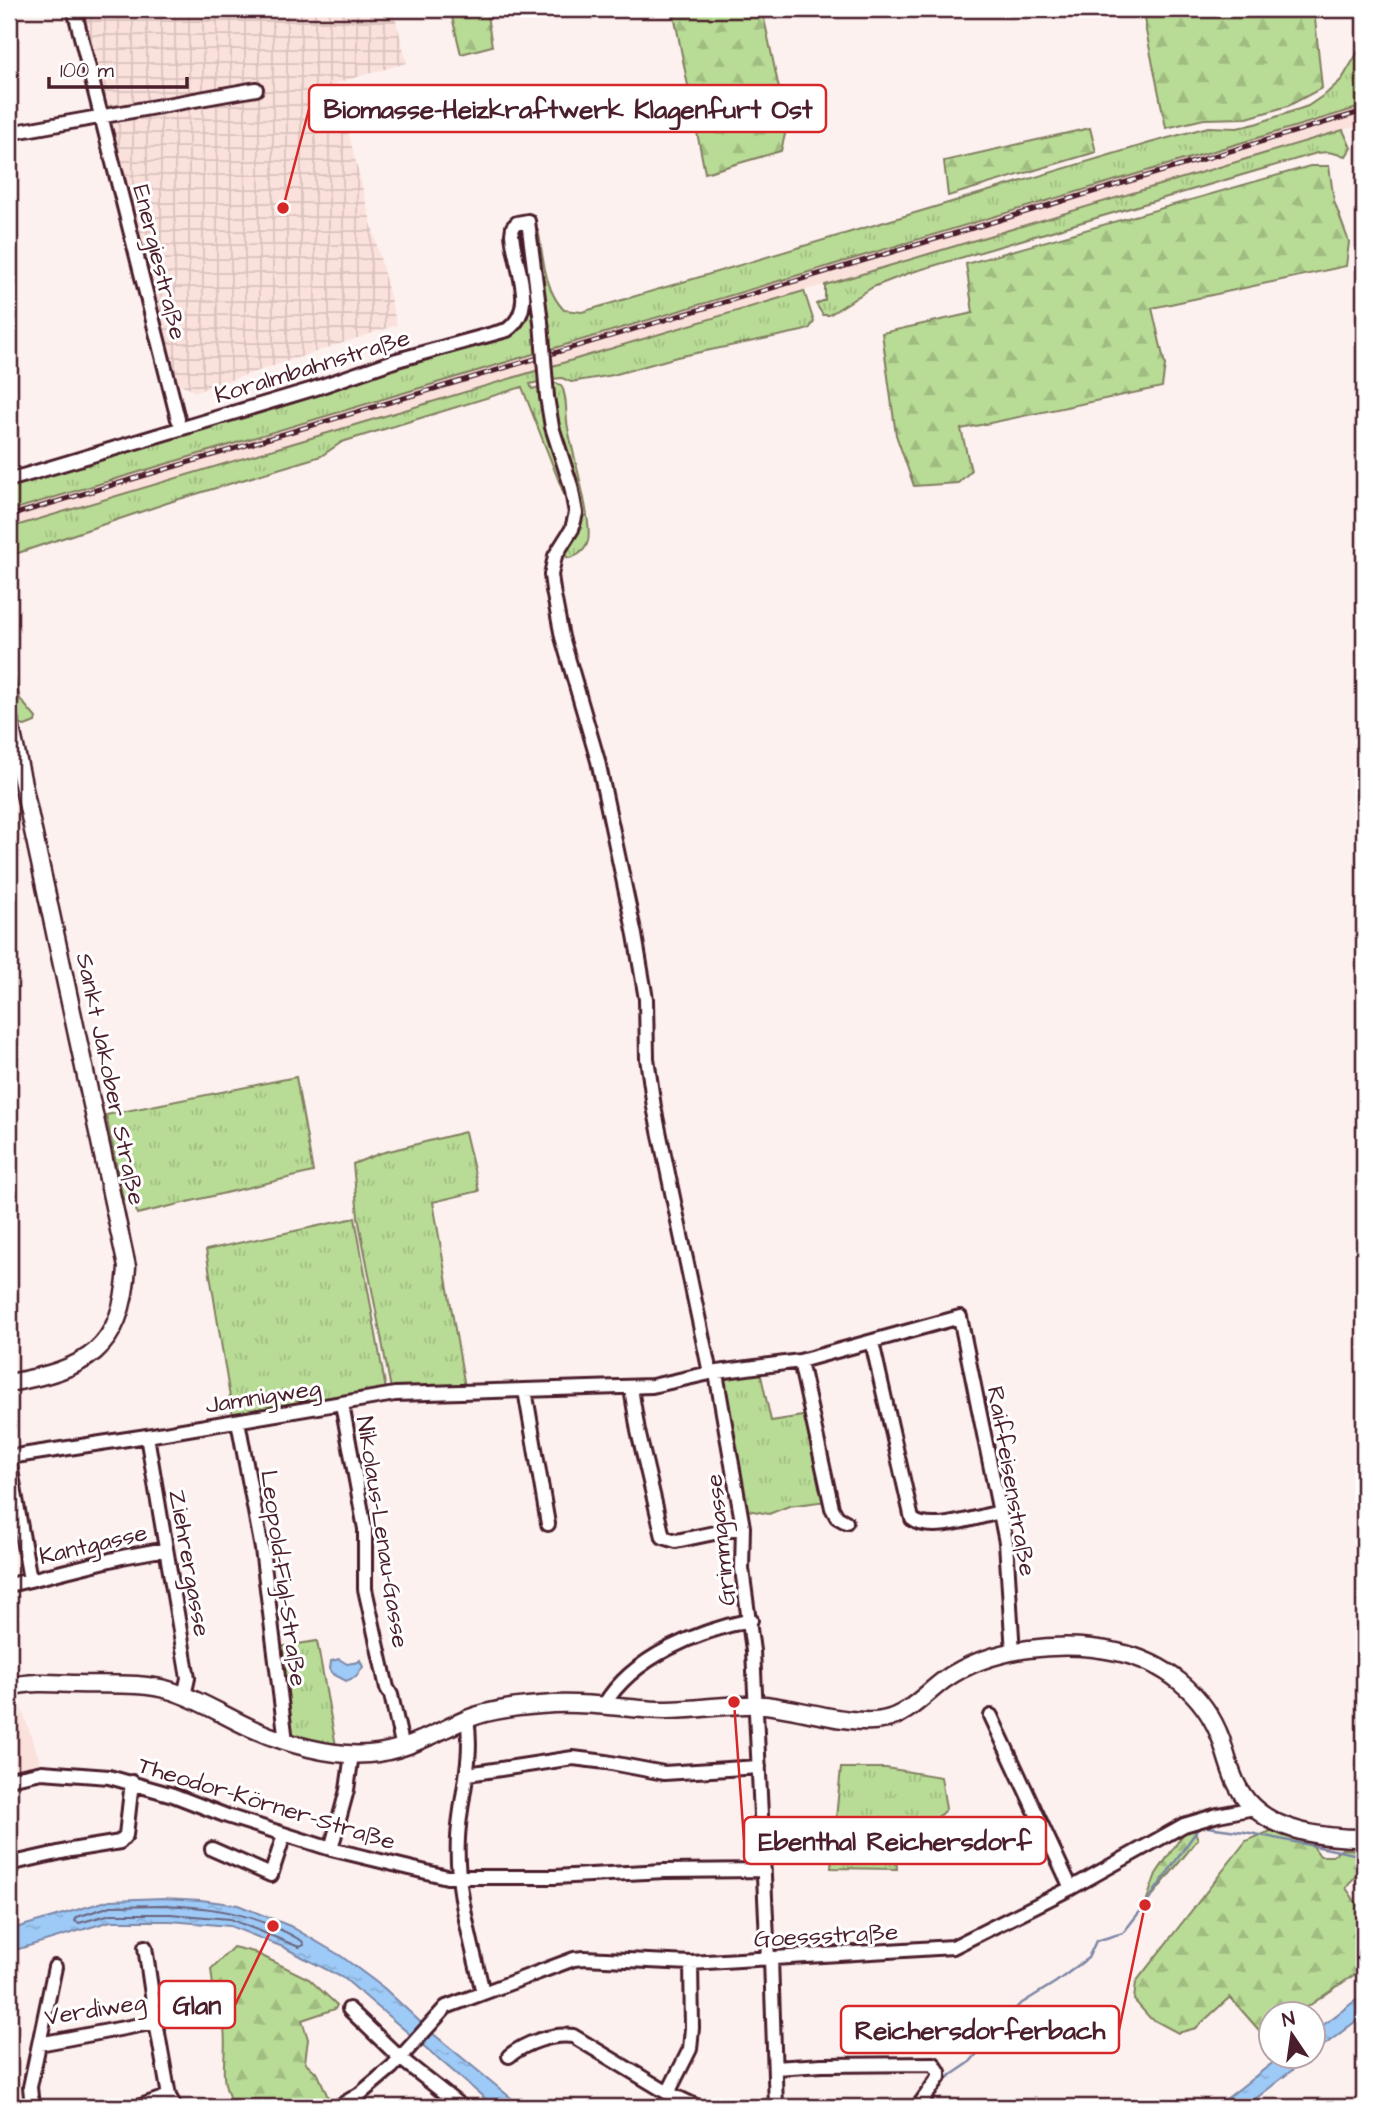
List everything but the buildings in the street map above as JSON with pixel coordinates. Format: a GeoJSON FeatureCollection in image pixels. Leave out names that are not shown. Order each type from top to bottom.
{"type":"FeatureCollection","features":[{"type":"Feature","properties":{"kind":"main road","name":"Sankt Jakober Straße"},"geometry":{"type":"LineString","coordinates":[[9,719],[127,1267],[123,1307],[114,1328],[98,1348],[73,1366],[53,1374],[9,1383]]}},
{"type":"Feature","properties":{"kind":"main road"},"geometry":{"type":"LineString","coordinates":[[9,1687],[30,1683],[159,1688],[184,1696],[286,1741],[352,1754],[369,1754],[403,1748],[467,1719],[499,1710],[564,1704],[604,1704],[663,1710],[755,1705],[861,1721],[880,1721],[898,1715],[958,1671],[1013,1653],[1058,1646],[1078,1646],[1132,1655],[1158,1666],[1188,1689],[1207,1711],[1239,1790],[1264,1816],[1286,1826],[1336,1838],[1364,1838]]}},
{"type":"Feature","properties":{"kind":"street","name":"Energiestraße"},"geometry":{"type":"LineString","coordinates":[[74,9],[178,419]]}},
{"type":"Feature","properties":{"kind":"street"},"geometry":{"type":"LineString","coordinates":[[9,133],[256,89]]}},
{"type":"Feature","properties":{"kind":"street","name":"Grimmgasse"},"geometry":{"type":"LineString","coordinates":[[528,221],[547,397],[552,427],[571,486],[576,513],[572,529],[555,556],[551,575],[553,590],[571,670],[598,761],[635,935],[646,999],[648,1058],[654,1107],[713,1373],[743,1527],[742,1569],[751,1620],[776,2107]]}},
{"type":"Feature","properties":{"kind":"street","name":"Koralmbahnstraße"},"geometry":{"type":"LineString","coordinates":[[9,480],[313,389],[397,360],[507,330],[519,317],[523,299],[513,230],[517,223],[528,221]]}},
{"type":"Feature","properties":{"kind":"street","name":"Jamnigweg"},"geometry":{"type":"LineString","coordinates":[[9,1457],[395,1394],[652,1386],[713,1373],[800,1361],[960,1317]]}},
{"type":"Feature","properties":{"kind":"street","name":"Raiffeisenstraße"},"geometry":{"type":"LineString","coordinates":[[960,1317],[1007,1553],[1013,1653]]}},
{"type":"Feature","properties":{"kind":"street"},"geometry":{"type":"LineString","coordinates":[[873,1342],[912,1519],[919,1524],[944,1524],[1000,1512]]}},
{"type":"Feature","properties":{"kind":"street"},"geometry":{"type":"LineString","coordinates":[[800,1361],[832,1508],[837,1517],[846,1522]]}},
{"type":"Feature","properties":{"kind":"street"},"geometry":{"type":"LineString","coordinates":[[631,1388],[639,1436],[663,1537],[668,1541],[676,1541],[743,1527]]}},
{"type":"Feature","properties":{"kind":"street"},"geometry":{"type":"LineString","coordinates":[[525,1391],[548,1524]]}},
{"type":"Feature","properties":{"kind":"street","name":"Nikolaus-Lenau-Gasse"},"geometry":{"type":"LineString","coordinates":[[342,1404],[365,1529],[365,1589],[403,1748]]}},
{"type":"Feature","properties":{"kind":"street","name":"Leopold-Figl-Straße"},"geometry":{"type":"LineString","coordinates":[[239,1421],[262,1549],[286,1741]]}},
{"type":"Feature","properties":{"kind":"street","name":"Ziehrergasse"},"geometry":{"type":"LineString","coordinates":[[147,1436],[188,1678],[184,1696]]}},
{"type":"Feature","properties":{"kind":"street","name":"Kantgasse"},"geometry":{"type":"LineString","coordinates":[[9,1457],[30,1580]]}},
{"type":"Feature","properties":{"kind":"street","name":"Kantgasse"},"geometry":{"type":"LineString","coordinates":[[9,1585],[166,1549]]}},
{"type":"Feature","properties":{"kind":"street"},"geometry":{"type":"LineString","coordinates":[[604,1704],[630,1675],[650,1660],[708,1631],[751,1620]]}},
{"type":"Feature","properties":{"kind":"street"},"geometry":{"type":"LineString","coordinates":[[991,1716],[1071,1888]]}},
{"type":"Feature","properties":{"kind":"street"},"geometry":{"type":"LineString","coordinates":[[467,1719],[471,1740],[458,1836],[459,1877],[483,1993]]}},
{"type":"Feature","properties":{"kind":"street"},"geometry":{"type":"LineString","coordinates":[[331,1849],[347,1790],[352,1754]]}},
{"type":"Feature","properties":{"kind":"street"},"geometry":{"type":"LineString","coordinates":[[468,1774],[573,1758],[664,1773],[759,1767]]}},
{"type":"Feature","properties":{"kind":"street","name":"Theodor-Körner-Straße"},"geometry":{"type":"LineString","coordinates":[[9,1779],[42,1772],[109,1777],[132,1782],[284,1835],[387,1864],[447,1877],[554,1877],[664,1871],[764,1870]]}},
{"type":"Feature","properties":{"kind":"street"},"geometry":{"type":"LineString","coordinates":[[9,1864],[120,1842],[126,1835],[132,1782]]}},
{"type":"Feature","properties":{"kind":"street","name":"Goessstraße"},"geometry":{"type":"LineString","coordinates":[[338,2107],[381,2077],[438,2014],[451,2004],[579,1958],[691,1963],[953,1947],[1071,1888],[1184,1825],[1254,1808]]}},
{"type":"Feature","properties":{"kind":"street"},"geometry":{"type":"LineString","coordinates":[[212,1849],[271,1875],[284,1835]]}},
{"type":"Feature","properties":{"kind":"street","name":"Verdiweg"},"geometry":{"type":"LineString","coordinates":[[55,1967],[40,2044],[156,2022],[145,1947]]}},
{"type":"Feature","properties":{"kind":"street"},"geometry":{"type":"LineString","coordinates":[[668,2093],[688,2056],[691,2041],[691,1963]]}},
{"type":"Feature","properties":{"kind":"street"},"geometry":{"type":"LineString","coordinates":[[349,2009],[400,2058],[462,2107]]}},
{"type":"Feature","properties":{"kind":"street"},"geometry":{"type":"LineString","coordinates":[[138,2107],[172,2102],[156,2022]]}},
{"type":"Feature","properties":{"kind":"street"},"geometry":{"type":"LineString","coordinates":[[509,2056],[523,2047],[547,2039],[573,2036],[668,2093],[698,2107]]}},
{"type":"Feature","properties":{"kind":"street"},"geometry":{"type":"LineString","coordinates":[[32,2107],[30,2087],[40,2044]]}},
{"type":"Feature","properties":{"kind":"street"},"geometry":{"type":"LineString","coordinates":[[775,2068],[929,2063],[937,2067],[939,2077],[918,2107]]}},
{"type":"Feature","properties":{"kind":"shaded area"},"geometry":{"type":"Polygon","coordinates":[[[82,9],[393,9],[407,63],[336,83],[397,325],[195,392],[174,380],[82,9]]]}},
{"type":"Feature","properties":{"kind":"shaded area"},"geometry":{"type":"Polygon","coordinates":[[[1364,106],[1364,124],[9,528],[9,511],[1364,106]]]}},
{"type":"Feature","properties":{"kind":"shaded area"},"geometry":{"type":"Polygon","coordinates":[[[16,1693],[41,1764],[36,1769],[9,1775],[9,1695],[16,1693]]]}},
{"type":"Feature","properties":{"kind":"green space"},"geometry":{"type":"Polygon","coordinates":[[[450,9],[486,9],[492,46],[461,54],[450,9]]]}},
{"type":"Feature","properties":{"kind":"green space"},"geometry":{"type":"Polygon","coordinates":[[[673,9],[762,9],[787,126],[781,151],[705,173],[673,9]]]}},
{"type":"Feature","properties":{"kind":"green space"},"geometry":{"type":"Polygon","coordinates":[[[1145,9],[1314,9],[1322,88],[1288,106],[1247,118],[1204,119],[1166,128],[1146,31],[1145,9]]]}},
{"type":"Feature","properties":{"kind":"green space"},"geometry":{"type":"Polygon","coordinates":[[[1364,42],[1364,106],[548,350],[533,228],[537,229],[539,234],[546,274],[558,302],[564,310],[582,312],[1150,143],[1208,127],[1237,128],[1255,124],[1308,106],[1342,79],[1364,42]]]}},
{"type":"Feature","properties":{"kind":"green space"},"geometry":{"type":"Polygon","coordinates":[[[1090,128],[1096,152],[948,196],[944,161],[1090,128]]]}},
{"type":"Feature","properties":{"kind":"green space"},"geometry":{"type":"Polygon","coordinates":[[[1343,130],[1351,148],[1346,156],[1328,152],[1317,153],[909,273],[873,287],[829,315],[823,315],[816,304],[825,300],[825,285],[1343,130]]]}},
{"type":"Feature","properties":{"kind":"green space"},"geometry":{"type":"Polygon","coordinates":[[[1310,166],[1329,166],[1334,201],[1349,242],[1346,266],[1152,308],[1165,365],[1162,387],[961,429],[971,471],[958,483],[914,486],[896,435],[882,333],[973,313],[966,264],[1310,166]]]}},
{"type":"Feature","properties":{"kind":"green space"},"geometry":{"type":"Polygon","coordinates":[[[523,228],[540,352],[9,511],[9,483],[520,322],[516,237],[519,229],[523,228]]]}},
{"type":"Feature","properties":{"kind":"green space"},"geometry":{"type":"Polygon","coordinates":[[[804,291],[814,322],[809,329],[677,357],[613,375],[571,382],[562,378],[551,379],[530,384],[532,389],[543,386],[574,514],[546,571],[551,554],[567,524],[569,507],[522,387],[342,442],[321,456],[173,501],[9,556],[9,528],[804,291]]]}},
{"type":"Feature","properties":{"kind":"green space"},"geometry":{"type":"Polygon","coordinates":[[[550,384],[561,385],[565,395],[568,428],[589,532],[583,551],[569,558],[563,555],[574,532],[550,384]]]}},
{"type":"Feature","properties":{"kind":"green space"},"geometry":{"type":"Polygon","coordinates":[[[9,654],[20,699],[36,718],[35,722],[25,726],[15,724],[9,699],[9,654]]]}},
{"type":"Feature","properties":{"kind":"green space"},"geometry":{"type":"Polygon","coordinates":[[[296,1077],[313,1172],[137,1214],[135,1204],[123,1199],[106,1115],[296,1077]]]}},
{"type":"Feature","properties":{"kind":"green space"},"geometry":{"type":"Polygon","coordinates":[[[465,1132],[479,1191],[433,1202],[465,1387],[391,1389],[358,1217],[353,1164],[381,1153],[465,1132]]]}},
{"type":"Feature","properties":{"kind":"green space"},"geometry":{"type":"Polygon","coordinates":[[[355,1218],[386,1390],[233,1416],[206,1250],[355,1218]]]}},
{"type":"Feature","properties":{"kind":"green space"},"geometry":{"type":"Polygon","coordinates":[[[760,1371],[771,1421],[809,1415],[827,1501],[789,1506],[769,1514],[747,1510],[722,1382],[725,1375],[760,1371]]]}},
{"type":"Feature","properties":{"kind":"green space"},"geometry":{"type":"Polygon","coordinates":[[[317,1641],[336,1746],[290,1736],[279,1647],[317,1641]]]}},
{"type":"Feature","properties":{"kind":"green space"},"geometry":{"type":"Polygon","coordinates":[[[841,1768],[886,1768],[941,1777],[946,1809],[914,1841],[895,1844],[897,1869],[831,1868],[841,1768]]]}},
{"type":"Feature","properties":{"kind":"green space"},"geometry":{"type":"Polygon","coordinates":[[[1194,1829],[1198,1839],[1145,1905],[1156,1874],[1186,1830],[1194,1829]]]}},
{"type":"Feature","properties":{"kind":"green space"},"geometry":{"type":"Polygon","coordinates":[[[1273,1830],[1311,1843],[1320,1856],[1332,1856],[1342,1849],[1364,1850],[1364,1870],[1361,1869],[1346,1888],[1364,1914],[1364,1968],[1317,2000],[1258,2000],[1258,2029],[1230,1997],[1196,2028],[1178,2033],[1150,2018],[1134,2000],[1136,1982],[1246,1841],[1273,1830]]]}},
{"type":"Feature","properties":{"kind":"green space"},"geometry":{"type":"Polygon","coordinates":[[[233,1947],[254,1952],[309,1979],[337,2005],[335,2009],[302,2020],[308,2039],[305,2062],[318,2074],[331,2104],[325,2107],[234,2107],[224,2077],[224,2028],[232,2019],[227,2006],[215,2002],[211,1969],[233,1947]]]}},
{"type":"Feature","properties":{"kind":"water"},"geometry":{"type":"Polygon","coordinates":[[[339,1659],[347,1664],[360,1660],[363,1667],[356,1677],[346,1681],[333,1674],[330,1669],[331,1661],[339,1659]]]}},
{"type":"Feature","properties":{"kind":"water"},"geometry":{"type":"Polygon","coordinates":[[[163,1898],[238,1905],[290,1926],[341,1956],[384,1988],[431,2032],[522,2107],[495,2107],[345,1979],[283,1947],[230,1926],[170,1921],[111,1921],[9,1952],[9,1930],[110,1900],[163,1898]]]}},
{"type":"Feature","properties":{"kind":"water"},"geometry":{"type":"Polygon","coordinates":[[[1364,1994],[1364,2015],[1328,2042],[1328,2021],[1364,1994]]]}},
{"type":"Feature","properties":{"kind":"water"},"geometry":{"type":"Polygon","coordinates":[[[1263,2070],[1292,2070],[1245,2107],[1216,2107],[1263,2070]]]}},
{"type":"Feature","properties":{"kind":"waterway"},"geometry":{"type":"LineString","coordinates":[[944,2080],[969,2063],[1019,2005],[1088,1958],[1096,1941],[1123,1933],[1200,1826],[1245,1832],[1364,1856]]}},
{"type":"Feature","properties":{"kind":"railway"},"geometry":{"type":"LineString","coordinates":[[9,516],[1364,111]]}},
{"type":"Feature","properties":{"kind":"place","name":"Biomasse-Heizkraftwerk Klagenfurt Ost"},"geometry":{"type":"Point","coordinates":[283,208]}},
{"type":"Feature","properties":{"kind":"place","name":"Ebenthal Reichersdorf"},"geometry":{"type":"Point","coordinates":[734,1702]}},
{"type":"Feature","properties":{"kind":"place","name":"Reichersdorferbach"},"geometry":{"type":"Point","coordinates":[1145,1905]}},
{"type":"Feature","properties":{"kind":"place","name":"Glan"},"geometry":{"type":"Point","coordinates":[273,1926]}}]}
